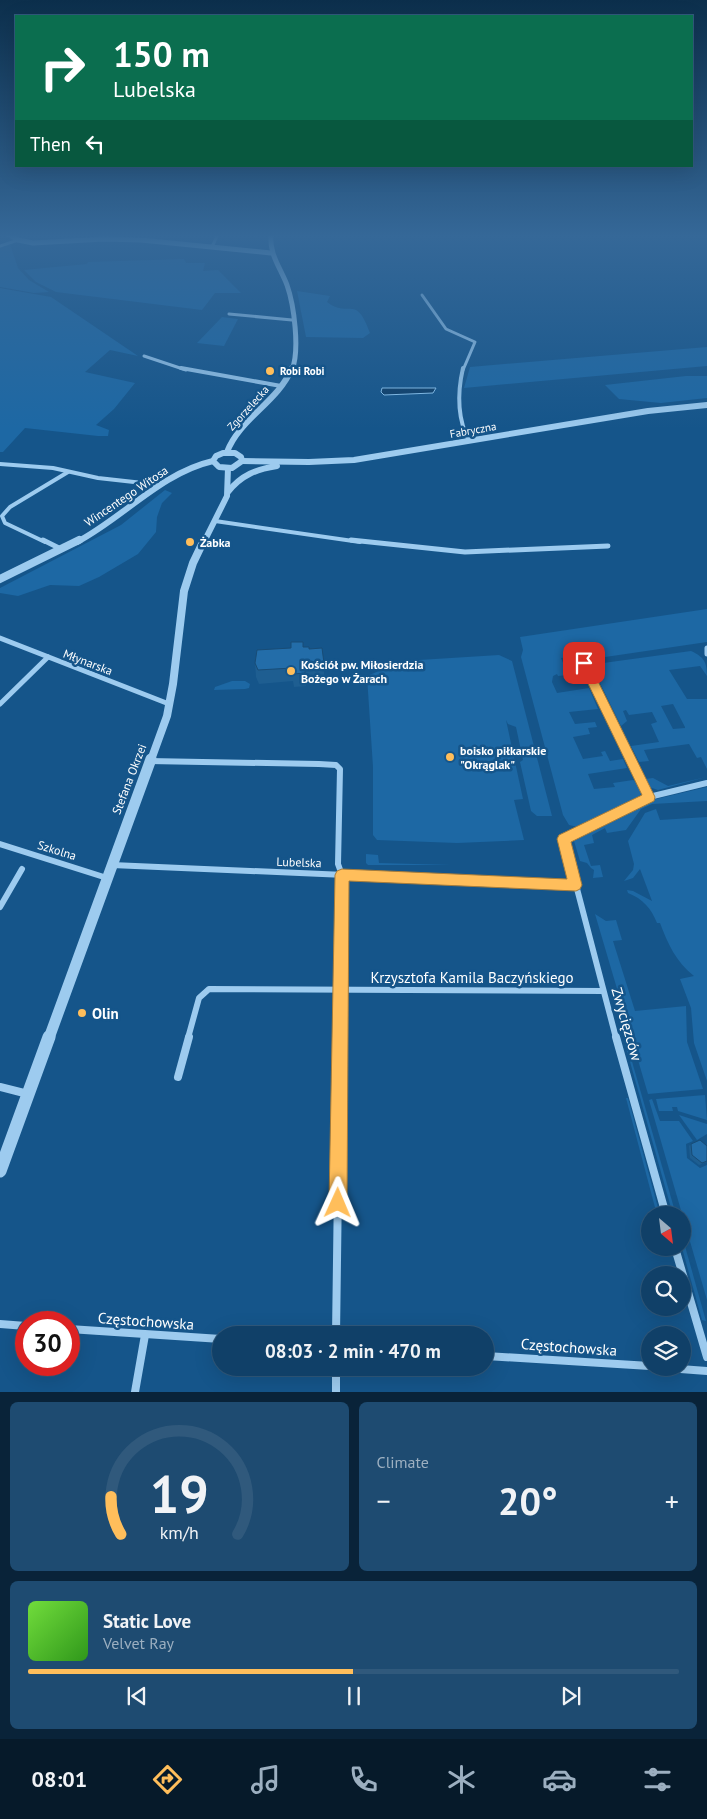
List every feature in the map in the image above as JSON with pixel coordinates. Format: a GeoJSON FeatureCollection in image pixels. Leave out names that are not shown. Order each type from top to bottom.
{"type":"FeatureCollection","features":[{"type":"Feature","properties":{"kind":"street","name":"Zgorzelecka"},"geometry":{"type":"LineString","coordinates":[[227,452],[228,447],[241,430],[281,386],[294,365],[295,353],[290,299]]}},
{"type":"Feature","properties":{"kind":"street"},"geometry":{"type":"LineString","coordinates":[[425,299],[446,329],[470,338],[475,342],[462,368],[460,379],[461,422],[463,432],[468,441]]}},
{"type":"Feature","properties":{"kind":"street"},"geometry":{"type":"LineString","coordinates":[[229,314],[292,320]]}},
{"type":"Feature","properties":{"kind":"street"},"geometry":{"type":"LineString","coordinates":[[144,356],[187,371],[281,386]]}},
{"type":"Feature","properties":{"kind":"street","name":"Fabryczna"},"geometry":{"type":"LineString","coordinates":[[242,461],[312,462],[363,459],[648,411],[707,405]]}},
{"type":"Feature","properties":{"kind":"street"},"geometry":{"type":"LineString","coordinates":[[213,461],[219,467],[228,468],[237,466],[242,461],[238,455],[227,452]]}},
{"type":"Feature","properties":{"kind":"street","name":"Wincentego Witosa"},"geometry":{"type":"LineString","coordinates":[[0,580],[104,526],[160,485],[191,466],[213,461],[216,456],[227,452]]}},
{"type":"Feature","properties":{"kind":"street"},"geometry":{"type":"LineString","coordinates":[[228,492],[239,479],[258,470],[312,462]]}},
{"type":"Feature","properties":{"kind":"street"},"geometry":{"type":"LineString","coordinates":[[0,464],[53,468],[98,478],[160,485]]}},
{"type":"Feature","properties":{"kind":"street","name":"Stefana Okrzei"},"geometry":{"type":"LineString","coordinates":[[0,1171],[167,716],[184,591],[193,563],[228,492],[228,468]]}},
{"type":"Feature","properties":{"kind":"street"},"geometry":{"type":"LineString","coordinates":[[61,549],[5,523],[2,516],[10,507],[69,471]]}},
{"type":"Feature","properties":{"kind":"street"},"geometry":{"type":"LineString","coordinates":[[215,521],[369,542],[465,552],[608,546]]}},
{"type":"Feature","properties":{"kind":"street","name":"Młynarska"},"geometry":{"type":"LineString","coordinates":[[0,638],[169,704]]}},
{"type":"Feature","properties":{"kind":"street"},"geometry":{"type":"LineString","coordinates":[[707,648],[707,654]]}},
{"type":"Feature","properties":{"kind":"street"},"geometry":{"type":"LineString","coordinates":[[0,704],[48,657]]}},
{"type":"Feature","properties":{"kind":"street"},"geometry":{"type":"LineString","coordinates":[[584,663],[649,797],[707,783]]}},
{"type":"Feature","properties":{"kind":"street"},"geometry":{"type":"LineString","coordinates":[[149,761],[319,764],[336,765],[340,769],[338,864],[342,875],[336,1326]]}},
{"type":"Feature","properties":{"kind":"street","name":"Zwycięzców"},"geometry":{"type":"LineString","coordinates":[[649,797],[564,839],[603,991],[663,1206]]}},
{"type":"Feature","properties":{"kind":"street","name":"Szkolna"},"geometry":{"type":"LineString","coordinates":[[0,844],[107,878]]}},
{"type":"Feature","properties":{"kind":"street","name":"Lubelska"},"geometry":{"type":"LineString","coordinates":[[112,865],[576,885]]}},
{"type":"Feature","properties":{"kind":"street"},"geometry":{"type":"LineString","coordinates":[[0,907],[22,869]]}},
{"type":"Feature","properties":{"kind":"street","name":"Krzysztofa Kamila Baczyńskiego"},"geometry":{"type":"LineString","coordinates":[[178,1077],[199,998],[208,989],[603,991]]}},
{"type":"Feature","properties":{"kind":"street"},"geometry":{"type":"LineString","coordinates":[[0,1087],[28,1094]]}},
{"type":"Feature","properties":{"kind":"street"},"geometry":{"type":"LineString","coordinates":[[677,1256],[707,1357]]}},
{"type":"Feature","properties":{"kind":"street"},"geometry":{"type":"LineString","coordinates":[[0,1324],[15,1325]]}},
{"type":"Feature","properties":{"kind":"street","name":"Częstochowska"},"geometry":{"type":"LineString","coordinates":[[80,1331],[212,1339]]}},
{"type":"Feature","properties":{"kind":"street"},"geometry":{"type":"LineString","coordinates":[[135,1392],[145,1335]]}},
{"type":"Feature","properties":{"kind":"street","name":"Częstochowska"},"geometry":{"type":"LineString","coordinates":[[494,1356],[641,1365]]}},
{"type":"Feature","properties":{"kind":"street"},"geometry":{"type":"LineString","coordinates":[[691,1370],[707,1371]]}},
{"type":"Feature","properties":{"kind":"street"},"geometry":{"type":"LineString","coordinates":[[336,1376],[336,1392]]}},
{"type":"Feature","properties":{"kind":"shaded area"},"geometry":{"type":"Polygon","coordinates":[[[0,299],[54,299],[138,356],[110,350],[85,372],[135,383],[114,409],[96,425],[109,430],[108,436],[25,428],[3,452],[0,452],[0,299]]]}},
{"type":"Feature","properties":{"kind":"shaded area"},"geometry":{"type":"Polygon","coordinates":[[[112,299],[210,299],[202,310],[112,299]]]}},
{"type":"Feature","properties":{"kind":"shaded area"},"geometry":{"type":"Polygon","coordinates":[[[299,299],[329,299],[327,302],[335,307],[356,310],[365,321],[370,333],[363,338],[306,337],[299,299]]]}},
{"type":"Feature","properties":{"kind":"shaded area"},"geometry":{"type":"Polygon","coordinates":[[[222,317],[238,319],[224,346],[197,343],[222,317]]]}},
{"type":"Feature","properties":{"kind":"shaded area"},"geometry":{"type":"Polygon","coordinates":[[[707,347],[707,366],[464,388],[470,367],[707,347]]]}},
{"type":"Feature","properties":{"kind":"shaded area"},"geometry":{"type":"Polygon","coordinates":[[[686,376],[707,376],[707,398],[661,403],[619,399],[605,385],[686,376]]]}},
{"type":"Feature","properties":{"kind":"shaded area"},"geometry":{"type":"Polygon","coordinates":[[[382,388],[436,388],[433,393],[384,395],[381,392],[382,388]]]}},
{"type":"Feature","properties":{"kind":"shaded area"},"geometry":{"type":"Polygon","coordinates":[[[165,490],[172,493],[162,503],[157,517],[156,532],[138,554],[99,577],[79,586],[50,585],[18,596],[0,593],[0,588],[121,525],[165,490]]]}},
{"type":"Feature","properties":{"kind":"shaded area"},"geometry":{"type":"Polygon","coordinates":[[[707,609],[707,642],[585,660],[582,655],[561,658],[568,675],[558,676],[557,674],[553,676],[552,682],[557,693],[589,688],[598,709],[569,712],[575,724],[595,722],[597,727],[588,728],[590,734],[573,737],[583,759],[603,756],[601,752],[605,751],[610,761],[623,759],[627,768],[588,774],[594,789],[615,787],[613,783],[633,780],[640,785],[642,793],[637,798],[584,825],[578,827],[569,825],[563,815],[521,657],[523,650],[520,637],[707,609]]]}},
{"type":"Feature","properties":{"kind":"shaded area"},"geometry":{"type":"Polygon","coordinates":[[[691,651],[699,655],[705,664],[707,676],[700,666],[669,670],[687,699],[707,699],[707,769],[701,757],[697,758],[689,744],[644,750],[649,761],[639,762],[631,746],[659,742],[651,724],[657,722],[652,712],[629,715],[626,710],[623,711],[627,721],[621,726],[600,683],[603,677],[596,664],[691,651]],[[673,704],[661,706],[673,729],[685,727],[673,704]]]}},
{"type":"Feature","properties":{"kind":"shaded area"},"geometry":{"type":"Polygon","coordinates":[[[499,655],[512,661],[552,816],[537,816],[531,811],[520,762],[523,760],[516,727],[508,724],[506,720],[523,799],[514,800],[524,840],[457,843],[377,840],[373,835],[373,767],[367,676],[403,661],[499,655]]]}},
{"type":"Feature","properties":{"kind":"shaded area"},"geometry":{"type":"Polygon","coordinates":[[[232,681],[245,681],[250,684],[249,688],[214,690],[215,687],[232,681]]]}},
{"type":"Feature","properties":{"kind":"shaded area"},"geometry":{"type":"Polygon","coordinates":[[[706,777],[658,790],[649,787],[645,779],[653,778],[668,786],[706,777]]]}},
{"type":"Feature","properties":{"kind":"shaded area"},"geometry":{"type":"Polygon","coordinates":[[[707,787],[707,801],[652,804],[641,809],[626,830],[607,833],[605,828],[592,835],[594,843],[584,845],[591,866],[600,865],[603,877],[593,878],[594,870],[587,863],[580,861],[574,841],[652,800],[707,787]]]}},
{"type":"Feature","properties":{"kind":"shaded area"},"geometry":{"type":"Polygon","coordinates":[[[656,809],[660,820],[707,817],[707,1081],[694,1043],[691,1008],[680,979],[694,976],[677,959],[660,923],[657,923],[649,908],[638,898],[628,893],[627,890],[633,891],[652,901],[640,869],[633,878],[624,881],[633,870],[634,864],[628,841],[645,813],[656,809]]]}},
{"type":"Feature","properties":{"kind":"shaded area"},"geometry":{"type":"Polygon","coordinates":[[[366,854],[378,855],[379,863],[451,865],[368,865],[366,863],[366,854]]]}},
{"type":"Feature","properties":{"kind":"shaded area"},"geometry":{"type":"Polygon","coordinates":[[[595,914],[606,921],[616,920],[622,940],[613,941],[635,1011],[686,1006],[687,1042],[703,1089],[648,1094],[595,914]]]}},
{"type":"Feature","properties":{"kind":"shaded area"},"geometry":{"type":"Polygon","coordinates":[[[625,1044],[627,1044],[673,1206],[670,1206],[625,1044]]]}},
{"type":"Feature","properties":{"kind":"shaded area"},"geometry":{"type":"Polygon","coordinates":[[[705,1095],[707,1120],[678,1111],[677,1107],[672,1107],[673,1111],[659,1111],[656,1099],[705,1095]]]}},
{"type":"Feature","properties":{"kind":"shaded area"},"geometry":{"type":"Polygon","coordinates":[[[626,1098],[628,1098],[658,1206],[655,1206],[626,1098]]]}},
{"type":"Feature","properties":{"kind":"shaded area"},"geometry":{"type":"Polygon","coordinates":[[[652,1099],[660,1121],[679,1121],[693,1141],[686,1144],[687,1158],[700,1168],[707,1165],[707,1300],[691,1245],[691,1206],[680,1206],[649,1100],[652,1099]]]}},
{"type":"Feature","properties":{"kind":"shaded area"},"geometry":{"type":"Polygon","coordinates":[[[679,1115],[707,1124],[707,1134],[697,1140],[679,1115]]]}},
{"type":"Feature","properties":{"kind":"shaded area"},"geometry":{"type":"Polygon","coordinates":[[[684,1256],[688,1256],[691,1266],[687,1266],[684,1256]]]}},
{"type":"Feature","properties":{"kind":"shaded area"},"geometry":{"type":"Polygon","coordinates":[[[691,1268],[706,1321],[702,1320],[691,1280],[691,1268]]]}},
{"type":"Feature","properties":{"kind":"building"},"geometry":{"type":"Polygon","coordinates":[[[291,642],[303,642],[303,647],[309,647],[309,649],[322,648],[324,663],[310,664],[310,667],[305,667],[305,673],[293,674],[292,668],[258,670],[255,663],[257,650],[291,648],[291,642]]]}},
{"type":"Feature","properties":{"kind":"building"},"geometry":{"type":"Polygon","coordinates":[[[700,1140],[707,1146],[707,1161],[702,1163],[692,1155],[691,1144],[700,1140]]]}},
{"type":"Feature","properties":{"kind":"place","name":"Robi Robi"},"geometry":{"type":"Point","coordinates":[270,371]}},
{"type":"Feature","properties":{"kind":"place","name":"Żabka"},"geometry":{"type":"Point","coordinates":[190,542]}},
{"type":"Feature","properties":{"kind":"place","name":"Kościół pw. Miłosierdzia Bożego w Żarach"},"geometry":{"type":"Point","coordinates":[291,671]}},
{"type":"Feature","properties":{"kind":"place","name":"boisko piłkarskie \"Okrąglak\""},"geometry":{"type":"Point","coordinates":[450,757]}},
{"type":"Feature","properties":{"kind":"place","name":"Olin"},"geometry":{"type":"Point","coordinates":[82,1013]}},
{"type":"Feature","properties":{"kind":"route"},"geometry":{"type":"LineString","coordinates":[[338,1203],[342,875],[576,885],[564,839],[570,838],[649,797],[584,663]]}}]}
